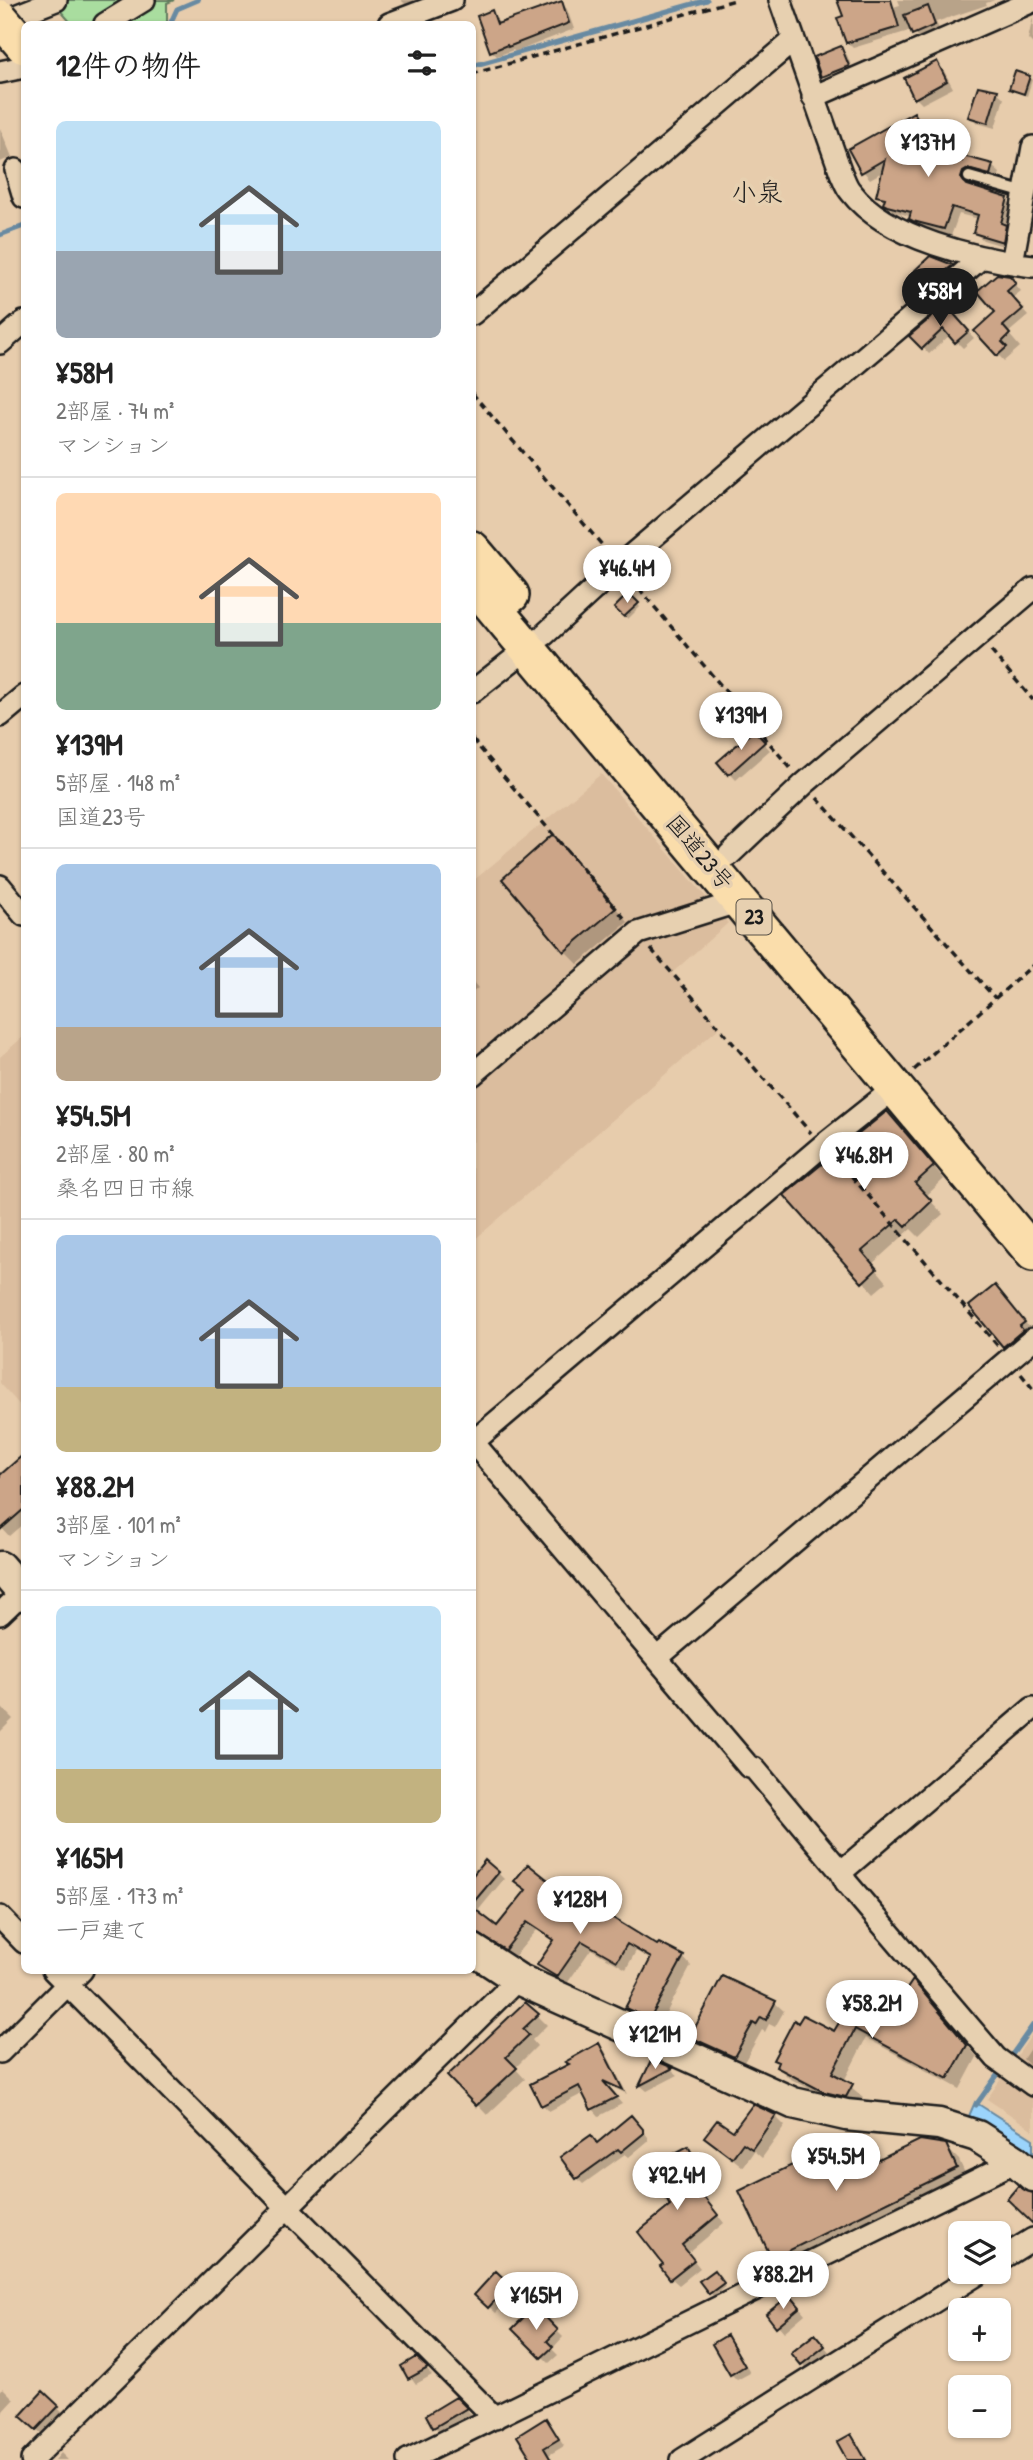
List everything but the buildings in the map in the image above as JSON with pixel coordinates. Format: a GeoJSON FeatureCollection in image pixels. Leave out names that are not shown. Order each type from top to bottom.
{"type":"FeatureCollection","features":[{"type":"Feature","properties":{"kind":"highway"},"geometry":{"type":"LineString","coordinates":[[16,0],[34,21]]}},
{"type":"Feature","properties":{"kind":"highway"},"geometry":{"type":"LineString","coordinates":[[0,20],[21,43]]}},
{"type":"Feature","properties":{"kind":"highway","name":"国道23号"},"geometry":{"type":"LineString","coordinates":[[476,556],[536,642],[740,901],[1033,1217]]}},
{"type":"Feature","properties":{"kind":"highway","name":"国道23号"},"geometry":{"type":"LineString","coordinates":[[476,586],[536,642],[729,855],[904,1079],[1033,1253]]}},
{"type":"Feature","properties":{"kind":"main road"},"geometry":{"type":"LineString","coordinates":[[0,1567],[21,1591]]}},
{"type":"Feature","properties":{"kind":"main road"},"geometry":{"type":"LineString","coordinates":[[476,1952],[517,1979],[793,2104],[846,2115],[939,2124],[977,2136],[1024,2168]]}},
{"type":"Feature","properties":{"kind":"street"},"geometry":{"type":"LineString","coordinates":[[0,20],[56,0]]}},
{"type":"Feature","properties":{"kind":"street"},"geometry":{"type":"LineString","coordinates":[[110,21],[144,0]]}},
{"type":"Feature","properties":{"kind":"street"},"geometry":{"type":"LineString","coordinates":[[397,21],[452,0]]}},
{"type":"Feature","properties":{"kind":"street"},"geometry":{"type":"LineString","coordinates":[[780,0],[849,191],[864,206],[896,227],[924,241],[981,258],[1022,265],[1025,193],[1033,147]]}},
{"type":"Feature","properties":{"kind":"street"},"geometry":{"type":"LineString","coordinates":[[813,97],[1033,1]]}},
{"type":"Feature","properties":{"kind":"street"},"geometry":{"type":"LineString","coordinates":[[476,311],[794,40]]}},
{"type":"Feature","properties":{"kind":"street"},"geometry":{"type":"LineString","coordinates":[[0,72],[21,67]]}},
{"type":"Feature","properties":{"kind":"street"},"geometry":{"type":"LineString","coordinates":[[13,171],[21,190]]}},
{"type":"Feature","properties":{"kind":"street"},"geometry":{"type":"LineString","coordinates":[[476,689],[536,642],[620,565],[981,258]]}},
{"type":"Feature","properties":{"kind":"street"},"geometry":{"type":"LineString","coordinates":[[0,344],[21,325]]}},
{"type":"Feature","properties":{"kind":"street"},"geometry":{"type":"LineString","coordinates":[[729,855],[804,784],[1033,589]]}},
{"type":"Feature","properties":{"kind":"street"},"geometry":{"type":"LineString","coordinates":[[0,716],[21,698]]}},
{"type":"Feature","properties":{"kind":"street"},"geometry":{"type":"LineString","coordinates":[[0,886],[21,911]]}},
{"type":"Feature","properties":{"kind":"street"},"geometry":{"type":"LineString","coordinates":[[476,1072],[638,933],[740,901]]}},
{"type":"Feature","properties":{"kind":"street"},"geometry":{"type":"LineString","coordinates":[[476,1439],[904,1079]]}},
{"type":"Feature","properties":{"kind":"street"},"geometry":{"type":"LineString","coordinates":[[657,1657],[1033,1339]]}},
{"type":"Feature","properties":{"kind":"street"},"geometry":{"type":"LineString","coordinates":[[476,1446],[1005,2065],[1033,2085]]}},
{"type":"Feature","properties":{"kind":"street"},"geometry":{"type":"LineString","coordinates":[[0,1614],[21,1596]]}},
{"type":"Feature","properties":{"kind":"street"},"geometry":{"type":"LineString","coordinates":[[841,1872],[1033,1709]]}},
{"type":"Feature","properties":{"kind":"street"},"geometry":{"type":"LineString","coordinates":[[0,1917],[21,1939]]}},
{"type":"Feature","properties":{"kind":"street"},"geometry":{"type":"LineString","coordinates":[[0,2052],[67,1975],[286,2208],[495,2418]]}},
{"type":"Feature","properties":{"kind":"street"},"geometry":{"type":"LineString","coordinates":[[32,2460],[517,1979]]}},
{"type":"Feature","properties":{"kind":"street"},"geometry":{"type":"LineString","coordinates":[[408,2460],[435,2454],[495,2418],[1024,2168]]}},
{"type":"Feature","properties":{"kind":"street"},"geometry":{"type":"LineString","coordinates":[[1011,2253],[1033,2239]]}},
{"type":"Feature","properties":{"kind":"street"},"geometry":{"type":"LineString","coordinates":[[682,2460],[962,2284]]}},
{"type":"Feature","properties":{"kind":"lane"},"geometry":{"type":"LineString","coordinates":[[968,177],[1025,193]]}},
{"type":"Feature","properties":{"kind":"path"},"geometry":{"type":"LineString","coordinates":[[476,73],[735,0]]}},
{"type":"Feature","properties":{"kind":"path"},"geometry":{"type":"LineString","coordinates":[[476,398],[804,784],[995,998]]}},
{"type":"Feature","properties":{"kind":"path"},"geometry":{"type":"LineString","coordinates":[[978,636],[1033,700]]}},
{"type":"Feature","properties":{"kind":"path"},"geometry":{"type":"LineString","coordinates":[[476,744],[638,933]]}},
{"type":"Feature","properties":{"kind":"path"},"geometry":{"type":"LineString","coordinates":[[904,1079],[1033,965]]}},
{"type":"Feature","properties":{"kind":"shaded area"},"geometry":{"type":"Polygon","coordinates":[[[601,774],[728,923],[672,973],[720,1027],[476,1238],[476,878],[601,774]]]}},
{"type":"Feature","properties":{"kind":"shaded area"},"geometry":{"type":"Polygon","coordinates":[[[21,1039],[21,1407],[0,1383],[0,1057],[21,1039]]]}},
{"type":"Feature","properties":{"kind":"shaded area"},"geometry":{"type":"Polygon","coordinates":[[[1033,2033],[1033,2130],[987,2099],[1033,2033]]]}},
{"type":"Feature","properties":{"kind":"green space"},"geometry":{"type":"Polygon","coordinates":[[[51,0],[174,0],[167,3],[167,21],[69,21],[51,0]]]}},
{"type":"Feature","properties":{"kind":"water"},"geometry":{"type":"Polygon","coordinates":[[[975,2102],[1033,2139],[1033,2156],[1018,2143],[969,2116],[975,2102]]]}},
{"type":"Feature","properties":{"kind":"waterway"},"geometry":{"type":"LineString","coordinates":[[171,21],[177,9],[198,0]]}},
{"type":"Feature","properties":{"kind":"waterway"},"geometry":{"type":"LineString","coordinates":[[476,65],[707,0]]}},
{"type":"Feature","properties":{"kind":"waterway"},"geometry":{"type":"LineString","coordinates":[[0,235],[21,227]]}},
{"type":"Feature","properties":{"kind":"waterway"},"geometry":{"type":"LineString","coordinates":[[1009,2059],[1033,2025]]}},
{"type":"Feature","properties":{"kind":"waterway"},"geometry":{"type":"LineString","coordinates":[[976,2105],[1003,2067]]}},
{"type":"Feature","properties":{"kind":"district","name":"小泉"},"geometry":{"type":"Point","coordinates":[757,192]}}]}
